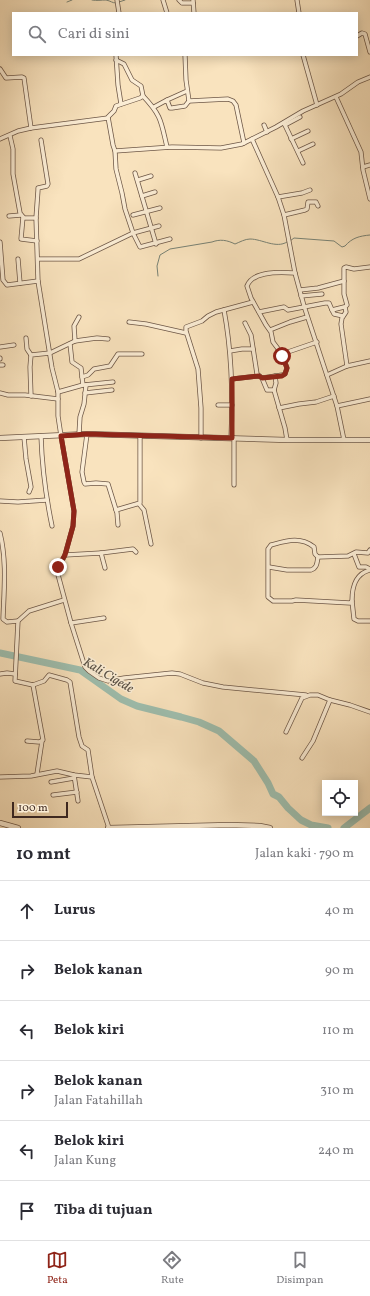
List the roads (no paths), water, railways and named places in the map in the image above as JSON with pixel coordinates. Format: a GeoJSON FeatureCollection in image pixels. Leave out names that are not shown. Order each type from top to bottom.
{"type":"FeatureCollection","features":[{"type":"Feature","properties":{"kind":"street"},"geometry":{"type":"LineString","coordinates":[[163,0],[167,12]]}},
{"type":"Feature","properties":{"kind":"street"},"geometry":{"type":"LineString","coordinates":[[174,0],[179,0],[182,3],[193,2],[194,12]]}},
{"type":"Feature","properties":{"kind":"street"},"geometry":{"type":"LineString","coordinates":[[297,0],[299,12]]}},
{"type":"Feature","properties":{"kind":"street"},"geometry":{"type":"LineString","coordinates":[[118,2],[119,12]]}},
{"type":"Feature","properties":{"kind":"street"},"geometry":{"type":"LineString","coordinates":[[358,35],[362,33],[365,34],[370,52]]}},
{"type":"Feature","properties":{"kind":"street"},"geometry":{"type":"LineString","coordinates":[[116,56],[118,84],[122,104]]}},
{"type":"Feature","properties":{"kind":"street"},"geometry":{"type":"LineString","coordinates":[[185,56],[189,101]]}},
{"type":"Feature","properties":{"kind":"street"},"geometry":{"type":"LineString","coordinates":[[303,56],[316,106]]}},
{"type":"Feature","properties":{"kind":"street"},"geometry":{"type":"LineString","coordinates":[[116,60],[124,64],[132,80],[141,86],[143,96],[154,107],[163,127],[167,147]]}},
{"type":"Feature","properties":{"kind":"street"},"geometry":{"type":"LineString","coordinates":[[0,68],[6,78],[22,77],[25,81],[31,128]]}},
{"type":"Feature","properties":{"kind":"street"},"geometry":{"type":"LineString","coordinates":[[284,124],[316,106],[336,97],[358,82],[370,77]]}},
{"type":"Feature","properties":{"kind":"street"},"geometry":{"type":"LineString","coordinates":[[154,107],[187,91]]}},
{"type":"Feature","properties":{"kind":"street"},"geometry":{"type":"LineString","coordinates":[[0,139],[10,136],[18,131],[31,128],[108,118],[114,112],[116,106],[143,96]]}},
{"type":"Feature","properties":{"kind":"street"},"geometry":{"type":"LineString","coordinates":[[336,97],[361,152],[370,199]]}},
{"type":"Feature","properties":{"kind":"street"},"geometry":{"type":"LineString","coordinates":[[167,100],[170,108],[185,106],[189,101],[228,99],[233,101],[236,105],[244,143]]}},
{"type":"Feature","properties":{"kind":"street"},"geometry":{"type":"LineString","coordinates":[[115,151],[195,146],[221,148],[244,143],[300,117]]}},
{"type":"Feature","properties":{"kind":"street"},"geometry":{"type":"LineString","coordinates":[[108,118],[115,151],[116,169],[125,209],[133,233],[140,247],[156,244],[170,239]]}},
{"type":"Feature","properties":{"kind":"street"},"geometry":{"type":"LineString","coordinates":[[284,124],[303,164]]}},
{"type":"Feature","properties":{"kind":"street"},"geometry":{"type":"LineString","coordinates":[[264,125],[267,132]]}},
{"type":"Feature","properties":{"kind":"street"},"geometry":{"type":"LineString","coordinates":[[291,139],[308,131]]}},
{"type":"Feature","properties":{"kind":"street"},"geometry":{"type":"LineString","coordinates":[[10,136],[13,148],[14,178],[22,216],[21,239],[37,241]]}},
{"type":"Feature","properties":{"kind":"street"},"geometry":{"type":"LineString","coordinates":[[252,139],[278,197],[284,215],[301,296],[337,406],[344,440]]}},
{"type":"Feature","properties":{"kind":"street"},"geometry":{"type":"LineString","coordinates":[[41,140],[48,184],[47,186],[38,188],[36,218],[38,281],[58,392],[61,436],[74,511],[73,526],[65,555],[57,571],[64,600],[85,667],[89,672],[104,680],[172,673],[223,687],[318,695],[370,712]]}},
{"type":"Feature","properties":{"kind":"street"},"geometry":{"type":"LineString","coordinates":[[298,151],[313,144]]}},
{"type":"Feature","properties":{"kind":"street"},"geometry":{"type":"LineString","coordinates":[[363,168],[370,165]]}},
{"type":"Feature","properties":{"kind":"street"},"geometry":{"type":"LineString","coordinates":[[135,173],[156,244]]}},
{"type":"Feature","properties":{"kind":"street"},"geometry":{"type":"LineString","coordinates":[[138,180],[151,176]]}},
{"type":"Feature","properties":{"kind":"street"},"geometry":{"type":"LineString","coordinates":[[278,197],[302,194],[310,190]]}},
{"type":"Feature","properties":{"kind":"street"},"geometry":{"type":"LineString","coordinates":[[142,196],[155,192]]}},
{"type":"Feature","properties":{"kind":"street"},"geometry":{"type":"LineString","coordinates":[[284,215],[307,209],[308,202],[316,202],[318,206]]}},
{"type":"Feature","properties":{"kind":"street"},"geometry":{"type":"LineString","coordinates":[[133,215],[160,208]]}},
{"type":"Feature","properties":{"kind":"street"},"geometry":{"type":"LineString","coordinates":[[9,216],[36,218]]}},
{"type":"Feature","properties":{"kind":"street"},"geometry":{"type":"LineString","coordinates":[[38,259],[79,259],[133,233],[159,226]]}},
{"type":"Feature","properties":{"kind":"street"},"geometry":{"type":"LineString","coordinates":[[0,242],[3,280],[7,284],[38,281]]}},
{"type":"Feature","properties":{"kind":"street"},"geometry":{"type":"LineString","coordinates":[[18,260],[20,283]]}},
{"type":"Feature","properties":{"kind":"street"},"geometry":{"type":"LineString","coordinates":[[347,366],[341,324],[343,316],[346,312],[344,307],[347,303],[344,294],[344,271],[346,267],[354,269],[370,267]]}},
{"type":"Feature","properties":{"kind":"street"},"geometry":{"type":"LineString","coordinates":[[232,379],[285,374],[287,368],[282,354],[273,342],[270,330],[253,302],[247,286],[251,280],[275,271],[295,273]]}},
{"type":"Feature","properties":{"kind":"street"},"geometry":{"type":"LineString","coordinates":[[300,290],[318,288],[344,282]]}},
{"type":"Feature","properties":{"kind":"street"},"geometry":{"type":"LineString","coordinates":[[301,296],[322,294]]}},
{"type":"Feature","properties":{"kind":"street"},"geometry":{"type":"LineString","coordinates":[[201,438],[201,408],[198,369],[186,333],[186,328],[187,326],[202,321],[210,315],[253,302]]}},
{"type":"Feature","properties":{"kind":"street"},"geometry":{"type":"LineString","coordinates":[[259,312],[284,307],[288,310],[328,303],[334,314],[343,316]]}},
{"type":"Feature","properties":{"kind":"street"},"geometry":{"type":"LineString","coordinates":[[332,310],[344,307]]}},
{"type":"Feature","properties":{"kind":"street"},"geometry":{"type":"LineString","coordinates":[[224,310],[230,351],[232,379],[234,485]]}},
{"type":"Feature","properties":{"kind":"street"},"geometry":{"type":"LineString","coordinates":[[76,341],[74,326],[79,317]]}},
{"type":"Feature","properties":{"kind":"street"},"geometry":{"type":"LineString","coordinates":[[270,330],[307,317]]}},
{"type":"Feature","properties":{"kind":"street"},"geometry":{"type":"LineString","coordinates":[[129,322],[146,324],[186,333]]}},
{"type":"Feature","properties":{"kind":"street"},"geometry":{"type":"LineString","coordinates":[[245,323],[251,335],[256,374],[260,377],[267,390],[274,390]]}},
{"type":"Feature","properties":{"kind":"street"},"geometry":{"type":"LineString","coordinates":[[26,338],[27,349],[31,355],[31,396]]}},
{"type":"Feature","properties":{"kind":"street"},"geometry":{"type":"LineString","coordinates":[[31,355],[50,353],[76,341],[96,338],[108,339]]}},
{"type":"Feature","properties":{"kind":"street"},"geometry":{"type":"LineString","coordinates":[[282,354],[317,342]]}},
{"type":"Feature","properties":{"kind":"street"},"geometry":{"type":"LineString","coordinates":[[70,344],[72,362],[81,368],[85,385],[84,404],[80,416],[79,434]]}},
{"type":"Feature","properties":{"kind":"street"},"geometry":{"type":"LineString","coordinates":[[0,348],[14,345]]}},
{"type":"Feature","properties":{"kind":"street"},"geometry":{"type":"LineString","coordinates":[[230,351],[253,349]]}},
{"type":"Feature","properties":{"kind":"street"},"geometry":{"type":"LineString","coordinates":[[82,377],[87,376],[94,369],[110,366],[118,354],[142,354]]}},
{"type":"Feature","properties":{"kind":"street"},"geometry":{"type":"LineString","coordinates":[[327,375],[347,366],[370,361]]}},
{"type":"Feature","properties":{"kind":"street"},"geometry":{"type":"LineString","coordinates":[[275,376],[276,383],[274,390],[286,428],[287,440]]}},
{"type":"Feature","properties":{"kind":"street"},"geometry":{"type":"LineString","coordinates":[[58,392],[85,385],[112,382]]}},
{"type":"Feature","properties":{"kind":"street"},"geometry":{"type":"LineString","coordinates":[[85,393],[112,390]]}},
{"type":"Feature","properties":{"kind":"street"},"geometry":{"type":"LineString","coordinates":[[0,394],[58,399]]}},
{"type":"Feature","properties":{"kind":"street"},"geometry":{"type":"LineString","coordinates":[[279,408],[316,402],[334,396]]}},
{"type":"Feature","properties":{"kind":"street"},"geometry":{"type":"LineString","coordinates":[[337,406],[370,399]]}},
{"type":"Feature","properties":{"kind":"street"},"geometry":{"type":"LineString","coordinates":[[218,405],[232,405]]}},
{"type":"Feature","properties":{"kind":"street"},"geometry":{"type":"LineString","coordinates":[[87,434],[82,472],[84,482],[86,484],[108,484],[116,510],[118,525]]}},
{"type":"Feature","properties":{"kind":"street"},"geometry":{"type":"LineString","coordinates":[[0,438],[87,434],[287,440],[370,440]]}},
{"type":"Feature","properties":{"kind":"street"},"geometry":{"type":"LineString","coordinates":[[41,436],[47,500],[52,526]]}},
{"type":"Feature","properties":{"kind":"street"},"geometry":{"type":"LineString","coordinates":[[140,436],[139,504],[144,510],[151,544]]}},
{"type":"Feature","properties":{"kind":"street"},"geometry":{"type":"LineString","coordinates":[[24,437],[31,487],[29,492]]}},
{"type":"Feature","properties":{"kind":"street"},"geometry":{"type":"LineString","coordinates":[[0,501],[18,502],[47,500]]}},
{"type":"Feature","properties":{"kind":"street"},"geometry":{"type":"LineString","coordinates":[[116,510],[139,504]]}},
{"type":"Feature","properties":{"kind":"street"},"geometry":{"type":"LineString","coordinates":[[0,533],[3,547],[4,575],[2,619],[7,622],[18,621],[29,611],[64,600]]}},
{"type":"Feature","properties":{"kind":"street"},"geometry":{"type":"LineString","coordinates":[[269,566],[287,570],[311,570],[316,566],[318,557],[315,554],[314,547],[310,544],[297,540],[290,540],[270,546],[268,549],[268,596],[271,600],[348,603],[352,601]]}},
{"type":"Feature","properties":{"kind":"street"},"geometry":{"type":"LineString","coordinates":[[65,555],[133,549],[136,552]]}},
{"type":"Feature","properties":{"kind":"street"},"geometry":{"type":"LineString","coordinates":[[318,557],[348,556],[356,552],[367,553],[370,550]]}},
{"type":"Feature","properties":{"kind":"street"},"geometry":{"type":"LineString","coordinates":[[101,552],[105,568]]}},
{"type":"Feature","properties":{"kind":"street"},"geometry":{"type":"LineString","coordinates":[[354,554],[359,567],[366,567],[370,570]]}},
{"type":"Feature","properties":{"kind":"street"},"geometry":{"type":"LineString","coordinates":[[370,570],[359,574],[352,592],[354,619],[358,621],[370,621]]}},
{"type":"Feature","properties":{"kind":"street"},"geometry":{"type":"LineString","coordinates":[[71,624],[104,618]]}},
{"type":"Feature","properties":{"kind":"street"},"geometry":{"type":"LineString","coordinates":[[18,621],[16,682],[33,685],[44,681],[50,675],[70,682],[79,737],[82,746],[88,750],[92,777],[108,828],[229,825],[251,825],[268,828]]}},
{"type":"Feature","properties":{"kind":"street"},"geometry":{"type":"LineString","coordinates":[[0,674],[16,674]]}},
{"type":"Feature","properties":{"kind":"street"},"geometry":{"type":"LineString","coordinates":[[33,685],[40,719],[42,741],[37,774]]}},
{"type":"Feature","properties":{"kind":"street"},"geometry":{"type":"LineString","coordinates":[[286,732],[302,698],[306,695]]}},
{"type":"Feature","properties":{"kind":"street"},"geometry":{"type":"LineString","coordinates":[[302,758],[313,741],[330,700]]}},
{"type":"Feature","properties":{"kind":"street"},"geometry":{"type":"LineString","coordinates":[[27,741],[42,741]]}},
{"type":"Feature","properties":{"kind":"street"},"geometry":{"type":"LineString","coordinates":[[0,777],[37,774],[57,770],[74,776],[92,777]]}},
{"type":"Feature","properties":{"kind":"street"},"geometry":{"type":"LineString","coordinates":[[51,782],[74,776]]}},
{"type":"Feature","properties":{"kind":"street"},"geometry":{"type":"LineString","coordinates":[[74,776],[78,801]]}},
{"type":"Feature","properties":{"kind":"street"},"geometry":{"type":"LineString","coordinates":[[53,795],[77,792]]}},
{"type":"Feature","properties":{"kind":"street"},"geometry":{"type":"LineString","coordinates":[[0,823],[18,828]]}},
{"type":"Feature","properties":{"kind":"waterway"},"geometry":{"type":"LineString","coordinates":[[67,2],[72,0]]}},
{"type":"Feature","properties":{"kind":"waterway"},"geometry":{"type":"LineString","coordinates":[[92,0],[106,0],[116,3]]}},
{"type":"Feature","properties":{"kind":"waterway"},"geometry":{"type":"LineString","coordinates":[[119,2],[125,0]]}},
{"type":"Feature","properties":{"kind":"waterway"},"geometry":{"type":"LineString","coordinates":[[290,241],[294,238],[334,241],[342,247],[356,238],[370,235]]}},
{"type":"Feature","properties":{"kind":"waterway"},"geometry":{"type":"LineString","coordinates":[[158,276],[157,266],[160,255],[170,249],[221,240],[235,244],[250,239],[274,244],[283,244],[287,242]]}},
{"type":"Feature","properties":{"kind":"waterway","name":"Kali Cigede"},"geometry":{"type":"LineString","coordinates":[[0,653],[80,670],[121,699],[137,706],[199,722],[219,731],[254,761],[273,794],[279,797],[301,820],[311,825],[328,828]]}},
{"type":"Feature","properties":{"kind":"waterway"},"geometry":{"type":"LineString","coordinates":[[344,828],[370,808]]}}]}
